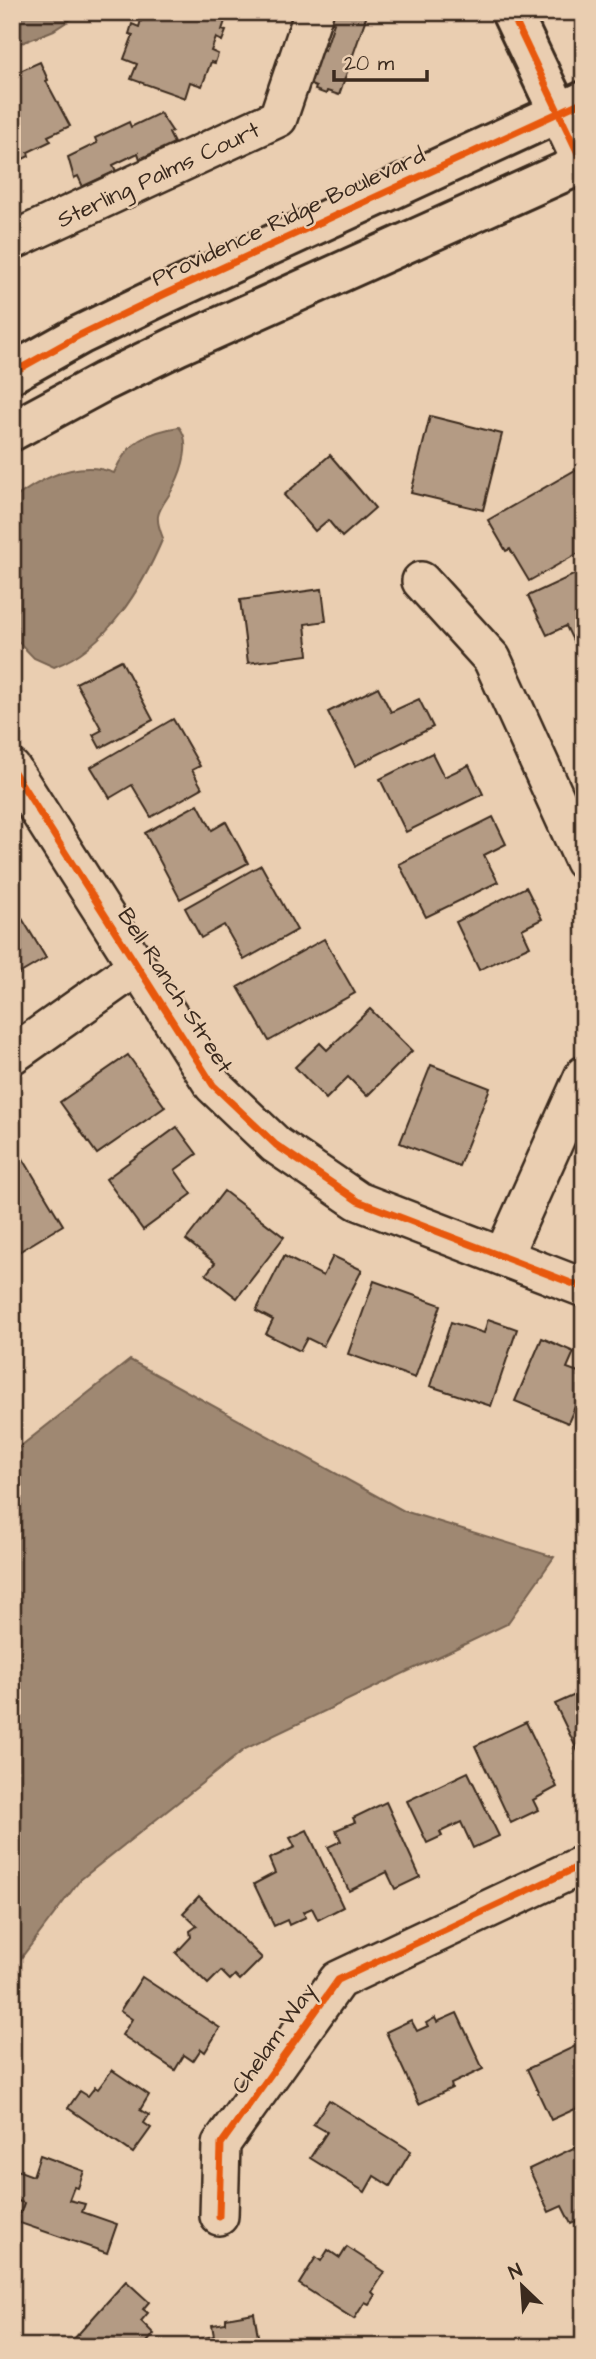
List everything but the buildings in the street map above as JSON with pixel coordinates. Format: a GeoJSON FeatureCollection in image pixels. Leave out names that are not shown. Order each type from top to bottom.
{"type":"FeatureCollection","features":[{"type":"Feature","properties":{"kind":"street","name":"Sterling Palms Court"},"geometry":{"type":"LineString","coordinates":[[12,241],[278,118],[314,12]]}},
{"type":"Feature","properties":{"kind":"street"},"geometry":{"type":"LineString","coordinates":[[12,431],[177,346],[583,164],[571,107],[511,12]]}},
{"type":"Feature","properties":{"kind":"street","name":"Providence Ridge Boulevard"},"geometry":{"type":"LineString","coordinates":[[12,373],[80,335],[167,293],[571,107]]}},
{"type":"Feature","properties":{"kind":"street"},"geometry":{"type":"LineString","coordinates":[[421,581],[492,659],[584,860]]}},
{"type":"Feature","properties":{"kind":"street","name":"Bell Ranch Street"},"geometry":{"type":"LineString","coordinates":[[12,769],[213,1085],[276,1145],[358,1201],[584,1288]]}},
{"type":"Feature","properties":{"kind":"street"},"geometry":{"type":"LineString","coordinates":[[12,1055],[136,967]]}},
{"type":"Feature","properties":{"kind":"street"},"geometry":{"type":"LineString","coordinates":[[503,1256],[584,1075]]}},
{"type":"Feature","properties":{"kind":"street","name":"Chelam Way"},"geometry":{"type":"LineString","coordinates":[[219,2216],[221,2144],[338,1980],[584,1864]]}},
{"type":"Feature","properties":{"kind":"shaded area"},"geometry":{"type":"Polygon","coordinates":[[[12,12],[82,12],[54,30],[12,47],[12,12]]]}},
{"type":"Feature","properties":{"kind":"shaded area"},"geometry":{"type":"Polygon","coordinates":[[[179,427],[185,440],[183,464],[158,516],[163,538],[133,596],[106,631],[73,658],[54,667],[34,658],[12,635],[12,500],[35,484],[74,469],[100,469],[114,473],[125,453],[139,440],[179,427]]]}},
{"type":"Feature","properties":{"kind":"shaded area"},"geometry":{"type":"Polygon","coordinates":[[[130,1360],[404,1511],[554,1557],[507,1624],[245,1749],[80,1880],[12,1970],[12,1453],[130,1360]]]}},
{"type":"Feature","properties":{"kind":"cycle path"},"geometry":{"type":"LineString","coordinates":[[511,12],[584,166]]}},
{"type":"Feature","properties":{"kind":"cycle path"},"geometry":{"type":"LineString","coordinates":[[12,373],[80,335],[167,293],[584,101]]}},
{"type":"Feature","properties":{"kind":"cycle path"},"geometry":{"type":"LineString","coordinates":[[12,769],[213,1085],[276,1145],[358,1201],[584,1288]]}},
{"type":"Feature","properties":{"kind":"cycle path"},"geometry":{"type":"LineString","coordinates":[[219,2216],[221,2144],[338,1980],[584,1864]]}}]}
